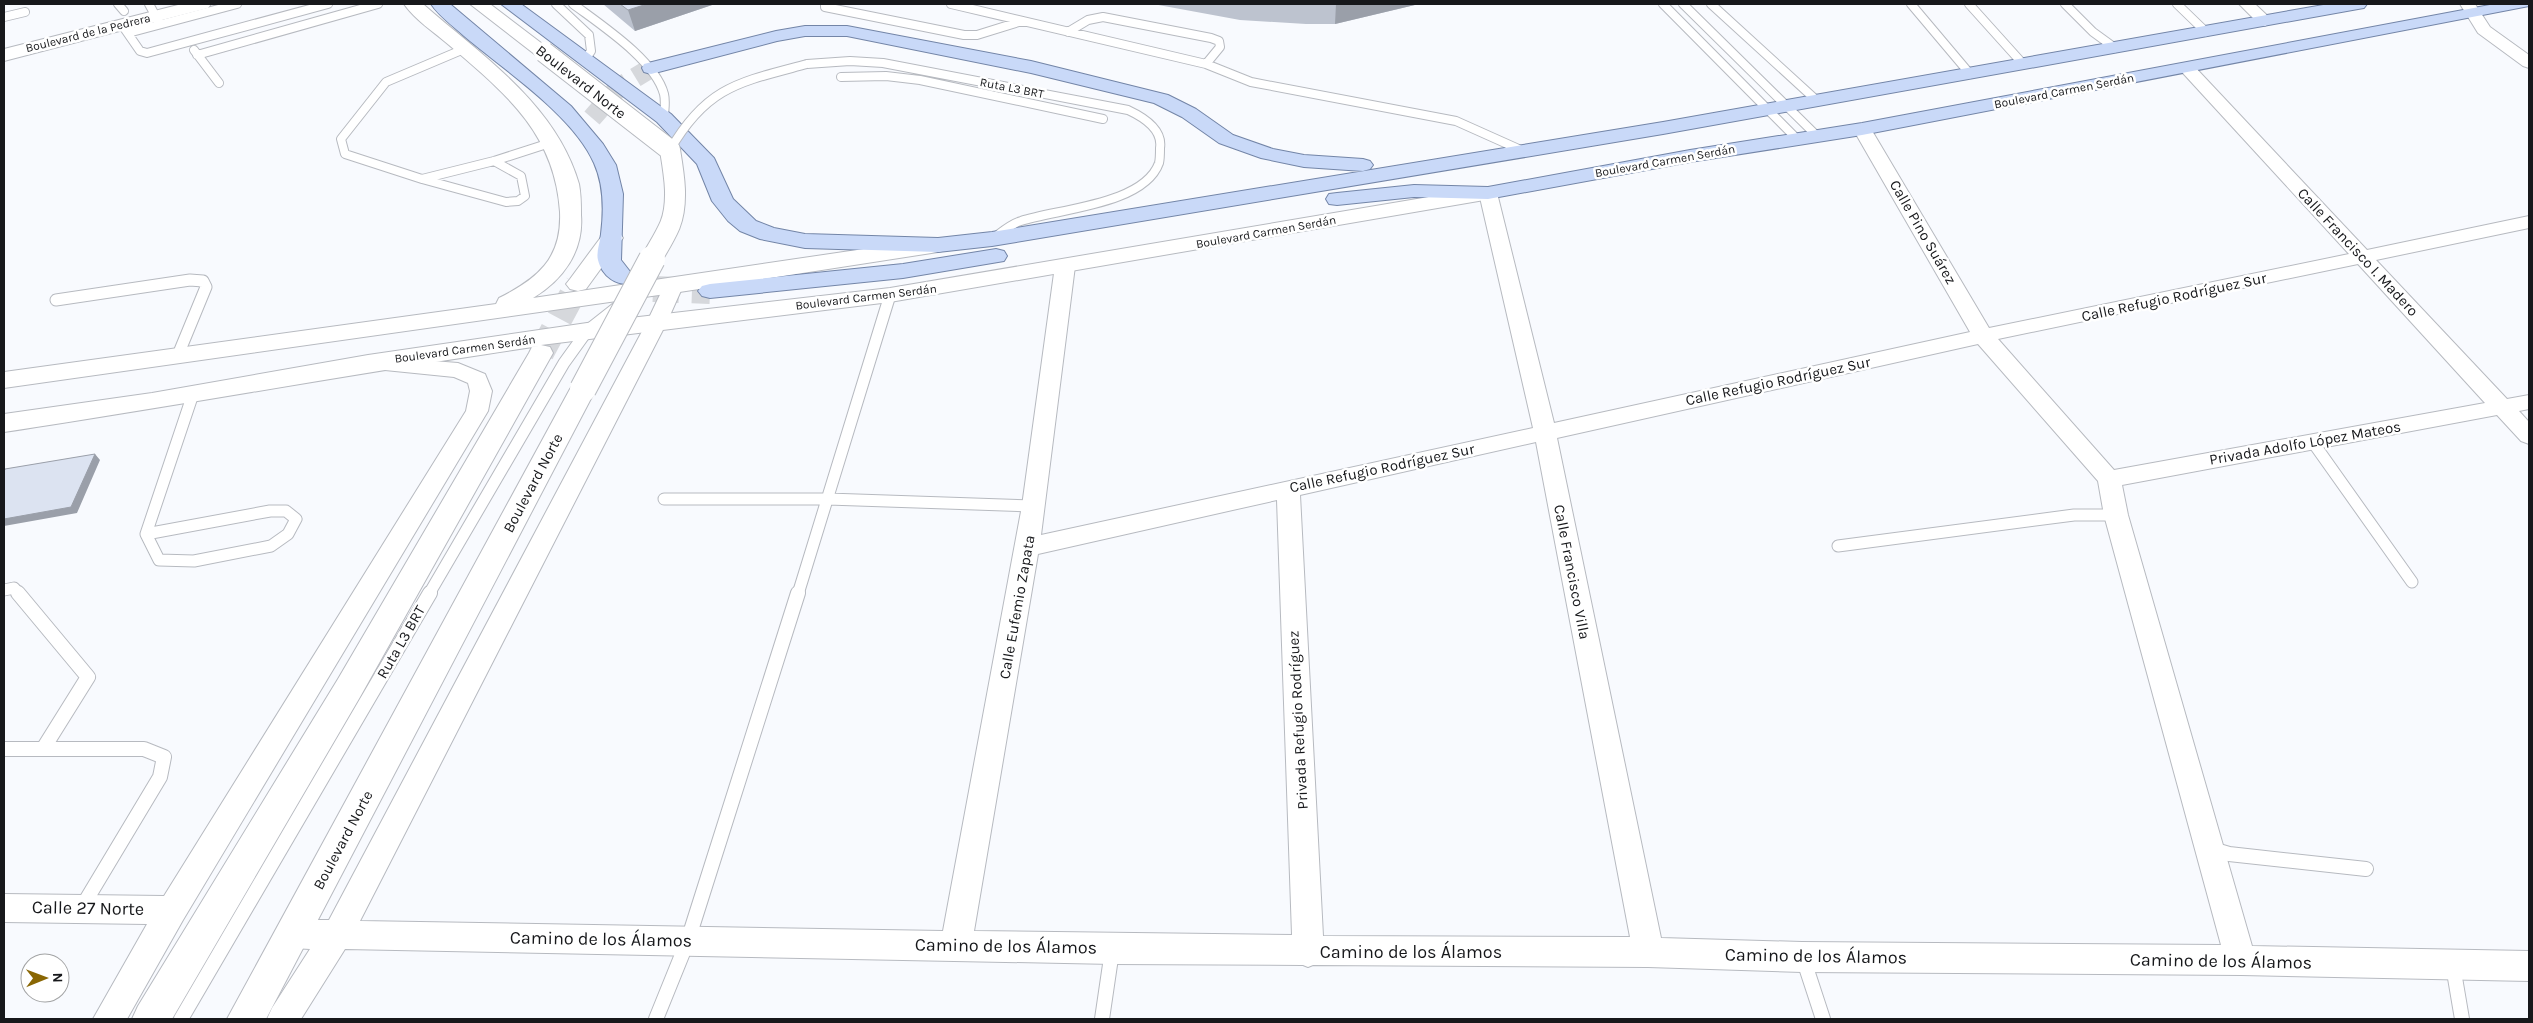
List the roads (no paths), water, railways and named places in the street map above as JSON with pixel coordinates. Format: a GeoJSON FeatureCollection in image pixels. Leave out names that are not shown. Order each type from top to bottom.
{"type":"FeatureCollection","features":[{"type":"Feature","properties":{"kind":"main road","name":"Boulevard de la Pedrera"},"geometry":{"type":"LineString","coordinates":[[4,55],[153,10],[202,4]]}},
{"type":"Feature","properties":{"kind":"main road"},"geometry":{"type":"LineString","coordinates":[[413,4],[511,90],[532,113],[553,142],[568,178],[572,203],[570,232],[562,260],[549,278],[526,294],[490,311]]}},
{"type":"Feature","properties":{"kind":"main road","name":"Boulevard Norte"},"geometry":{"type":"LineString","coordinates":[[440,4],[468,30],[556,103],[589,127],[608,170],[614,212],[609,256],[611,264],[624,278]]}},
{"type":"Feature","properties":{"kind":"main road","name":"Boulevard Norte"},"geometry":{"type":"LineString","coordinates":[[246,1019],[670,226],[675,210],[676,196],[670,150],[479,4]]}},
{"type":"Feature","properties":{"kind":"main road"},"geometry":{"type":"LineString","coordinates":[[510,4],[664,118],[707,162],[723,201],[748,226],[768,234],[805,241],[938,245]]}},
{"type":"Feature","properties":{"kind":"main road"},"geometry":{"type":"LineString","coordinates":[[4,380],[673,286],[938,245],[992,239],[1420,166],[1663,128],[1815,99],[1970,74],[2358,4]]}},
{"type":"Feature","properties":{"kind":"main road","name":"Boulevard Carmen Serdán"},"geometry":{"type":"LineString","coordinates":[[4,423],[194,394],[368,364],[587,331],[890,295],[1065,266],[1690,156],[1862,129],[2447,18],[2471,8],[2522,4]]}},
{"type":"Feature","properties":{"kind":"main road"},"geometry":{"type":"LineString","coordinates":[[2425,5],[2441,11],[2447,18]]}},
{"type":"Feature","properties":{"kind":"main road","name":"Boulevard de la Pedrera"},"geometry":{"type":"LineString","coordinates":[[4,40],[123,18]]}},
{"type":"Feature","properties":{"kind":"main road"},"geometry":{"type":"LineString","coordinates":[[651,68],[776,36],[805,32],[847,30],[1031,67],[1161,99],[1189,114],[1226,139],[1268,154],[1325,163],[1420,166]]}},
{"type":"Feature","properties":{"kind":"main road"},"geometry":{"type":"LineString","coordinates":[[1663,128],[1690,156]]}},
{"type":"Feature","properties":{"kind":"main road"},"geometry":{"type":"LineString","coordinates":[[710,291],[903,271],[1356,196],[1414,191],[1488,193]]}},
{"type":"Feature","properties":{"kind":"main road"},"geometry":{"type":"LineString","coordinates":[[578,284],[612,238]]}},
{"type":"Feature","properties":{"kind":"main road"},"geometry":{"type":"LineString","coordinates":[[151,1019],[215,916],[423,562],[541,353]]}},
{"type":"Feature","properties":{"kind":"street"},"geometry":{"type":"LineString","coordinates":[[2246,4],[2265,21]]}},
{"type":"Feature","properties":{"kind":"street"},"geometry":{"type":"LineString","coordinates":[[2471,8],[2483,29],[2529,63]]}},
{"type":"Feature","properties":{"kind":"street","name":"Calle Francisco I. Madero"},"geometry":{"type":"LineString","coordinates":[[2187,68],[2529,436]]}},
{"type":"Feature","properties":{"kind":"street","name":"Calle Pino Suárez"},"geometry":{"type":"LineString","coordinates":[[1862,129],[1983,336],[2109,478]]}},
{"type":"Feature","properties":{"kind":"street","name":"Calle Francisco Villa"},"geometry":{"type":"LineString","coordinates":[[1488,193],[1545,432],[1648,952]]}},
{"type":"Feature","properties":{"kind":"street","name":"Calle Refugio Rodríguez Sur"},"geometry":{"type":"LineString","coordinates":[[1028,547],[1288,488],[1983,336],[2529,222]]}},
{"type":"Feature","properties":{"kind":"street","name":"Calle Eufemio Zapata"},"geometry":{"type":"LineString","coordinates":[[956,945],[1028,547],[1065,266]]}},
{"type":"Feature","properties":{"kind":"street"},"geometry":{"type":"LineString","coordinates":[[283,1019],[337,935],[657,322],[673,286]]}},
{"type":"Feature","properties":{"kind":"street"},"geometry":{"type":"LineString","coordinates":[[109,1019],[172,910],[477,411],[481,391],[477,379],[458,370],[422,366],[368,364]]}},
{"type":"Feature","properties":{"kind":"street","name":"Privada Adolfo López Mateos"},"geometry":{"type":"LineString","coordinates":[[2109,478],[2529,402]]}},
{"type":"Feature","properties":{"kind":"street"},"geometry":{"type":"LineString","coordinates":[[2109,478],[2116,515],[2241,960]]}},
{"type":"Feature","properties":{"kind":"street","name":"Privada Refugio Rodríguez"},"geometry":{"type":"LineString","coordinates":[[1288,488],[1308,952]]}},
{"type":"Feature","properties":{"kind":"street","name":"Calle 27 Norte"},"geometry":{"type":"LineString","coordinates":[[4,908],[82,907],[172,910]]}},
{"type":"Feature","properties":{"kind":"street","name":"Camino de los Álamos"},"geometry":{"type":"LineString","coordinates":[[293,934],[1308,952],[1648,952],[1802,957],[2241,960],[2453,966],[2529,966]]}},
{"type":"Feature","properties":{"kind":"lane"},"geometry":{"type":"LineString","coordinates":[[153,10],[237,4]]}},
{"type":"Feature","properties":{"kind":"lane"},"geometry":{"type":"LineString","coordinates":[[123,18],[140,51],[147,53],[185,41],[328,4]]}},
{"type":"Feature","properties":{"kind":"lane"},"geometry":{"type":"LineString","coordinates":[[197,55],[378,4]]}},
{"type":"Feature","properties":{"kind":"lane"},"geometry":{"type":"LineString","coordinates":[[556,4],[589,35],[591,51],[585,60]]}},
{"type":"Feature","properties":{"kind":"lane"},"geometry":{"type":"LineString","coordinates":[[573,4],[633,50],[652,73],[664,93],[664,118]]}},
{"type":"Feature","properties":{"kind":"lane"},"geometry":{"type":"LineString","coordinates":[[825,4],[825,7],[964,35],[977,35],[1023,21]]}},
{"type":"Feature","properties":{"kind":"lane"},"geometry":{"type":"LineString","coordinates":[[951,4],[1206,64],[1251,82],[1456,121],[1523,151]]}},
{"type":"Feature","properties":{"kind":"lane"},"geometry":{"type":"LineString","coordinates":[[1664,4],[1776,106],[1817,136]]}},
{"type":"Feature","properties":{"kind":"lane"},"geometry":{"type":"LineString","coordinates":[[1683,4],[1776,106],[1798,140]]}},
{"type":"Feature","properties":{"kind":"lane"},"geometry":{"type":"LineString","coordinates":[[1711,4],[1815,99]]}},
{"type":"Feature","properties":{"kind":"lane"},"geometry":{"type":"LineString","coordinates":[[1911,4],[1970,74]]}},
{"type":"Feature","properties":{"kind":"lane"},"geometry":{"type":"LineString","coordinates":[[1969,4],[2023,64]]}},
{"type":"Feature","properties":{"kind":"lane"},"geometry":{"type":"LineString","coordinates":[[2065,4],[2093,32],[2115,48]]}},
{"type":"Feature","properties":{"kind":"lane"},"geometry":{"type":"LineString","coordinates":[[2177,4],[2206,32]]}},
{"type":"Feature","properties":{"kind":"lane"},"geometry":{"type":"LineString","coordinates":[[153,10],[171,29]]}},
{"type":"Feature","properties":{"kind":"lane"},"geometry":{"type":"LineString","coordinates":[[4,17],[25,12]]}},
{"type":"Feature","properties":{"kind":"lane"},"geometry":{"type":"LineString","coordinates":[[1068,32],[1085,20],[1093,17],[1103,17],[1211,38],[1219,41],[1220,46],[1206,64]]}},
{"type":"Feature","properties":{"kind":"lane"},"geometry":{"type":"LineString","coordinates":[[185,41],[219,83]]}},
{"type":"Feature","properties":{"kind":"lane"},"geometry":{"type":"LineString","coordinates":[[464,49],[386,82],[341,139],[346,154],[422,179],[506,202],[518,201],[525,196],[521,176],[494,161]]}},
{"type":"Feature","properties":{"kind":"lane","name":"Ruta L3 BRT"},"geometry":{"type":"LineString","coordinates":[[670,150],[690,117],[706,102],[753,78],[807,64],[850,61],[883,63],[1128,110],[1150,123],[1160,136],[1162,152],[1158,167],[1138,187],[1106,200],[1020,221],[992,239]]}},
{"type":"Feature","properties":{"kind":"lane"},"geometry":{"type":"LineString","coordinates":[[841,77],[886,76],[920,80],[1103,119]]}},
{"type":"Feature","properties":{"kind":"lane"},"geometry":{"type":"LineString","coordinates":[[422,179],[494,161],[553,142]]}},
{"type":"Feature","properties":{"kind":"lane"},"geometry":{"type":"LineString","coordinates":[[56,300],[190,280],[203,281],[206,287],[178,355]]}},
{"type":"Feature","properties":{"kind":"lane","name":"Ruta L3 BRT"},"geometry":{"type":"LineString","coordinates":[[182,1019],[558,371],[587,331],[620,304],[647,289]]}},
{"type":"Feature","properties":{"kind":"lane"},"geometry":{"type":"LineString","coordinates":[[656,1019],[688,940],[828,499],[890,295]]}},
{"type":"Feature","properties":{"kind":"lane"},"geometry":{"type":"LineString","coordinates":[[146,534],[270,511],[286,511],[296,519],[288,534],[271,546],[194,560],[159,560],[146,534],[194,394]]}},
{"type":"Feature","properties":{"kind":"lane"},"geometry":{"type":"LineString","coordinates":[[2312,441],[2412,582]]}},
{"type":"Feature","properties":{"kind":"lane"},"geometry":{"type":"LineString","coordinates":[[664,499],[828,499],[1034,506]]}},
{"type":"Feature","properties":{"kind":"lane"},"geometry":{"type":"LineString","coordinates":[[1838,546],[2074,515],[2116,515]]}},
{"type":"Feature","properties":{"kind":"lane"},"geometry":{"type":"LineString","coordinates":[[4,590],[14,588],[88,677],[43,749]]}},
{"type":"Feature","properties":{"kind":"lane"},"geometry":{"type":"LineString","coordinates":[[4,749],[144,749],[164,757],[160,777],[82,907]]}},
{"type":"Feature","properties":{"kind":"lane"},"geometry":{"type":"LineString","coordinates":[[2210,848],[2229,854],[2366,869]]}},
{"type":"Feature","properties":{"kind":"lane"},"geometry":{"type":"LineString","coordinates":[[1102,1019],[1112,949]]}},
{"type":"Feature","properties":{"kind":"lane"},"geometry":{"type":"LineString","coordinates":[[1802,957],[1823,1019]]}},
{"type":"Feature","properties":{"kind":"lane"},"geometry":{"type":"LineString","coordinates":[[2453,966],[2462,1019]]}},
{"type":"Feature","properties":{"kind":"tunnel"},"geometry":{"type":"LineString","coordinates":[[592,118],[618,88],[651,68]]}},
{"type":"Feature","properties":{"kind":"tunnel"},"geometry":{"type":"LineString","coordinates":[[541,353],[578,284]]}},
{"type":"Feature","properties":{"kind":"tunnel"},"geometry":{"type":"LineString","coordinates":[[653,289],[710,291]]}}]}
